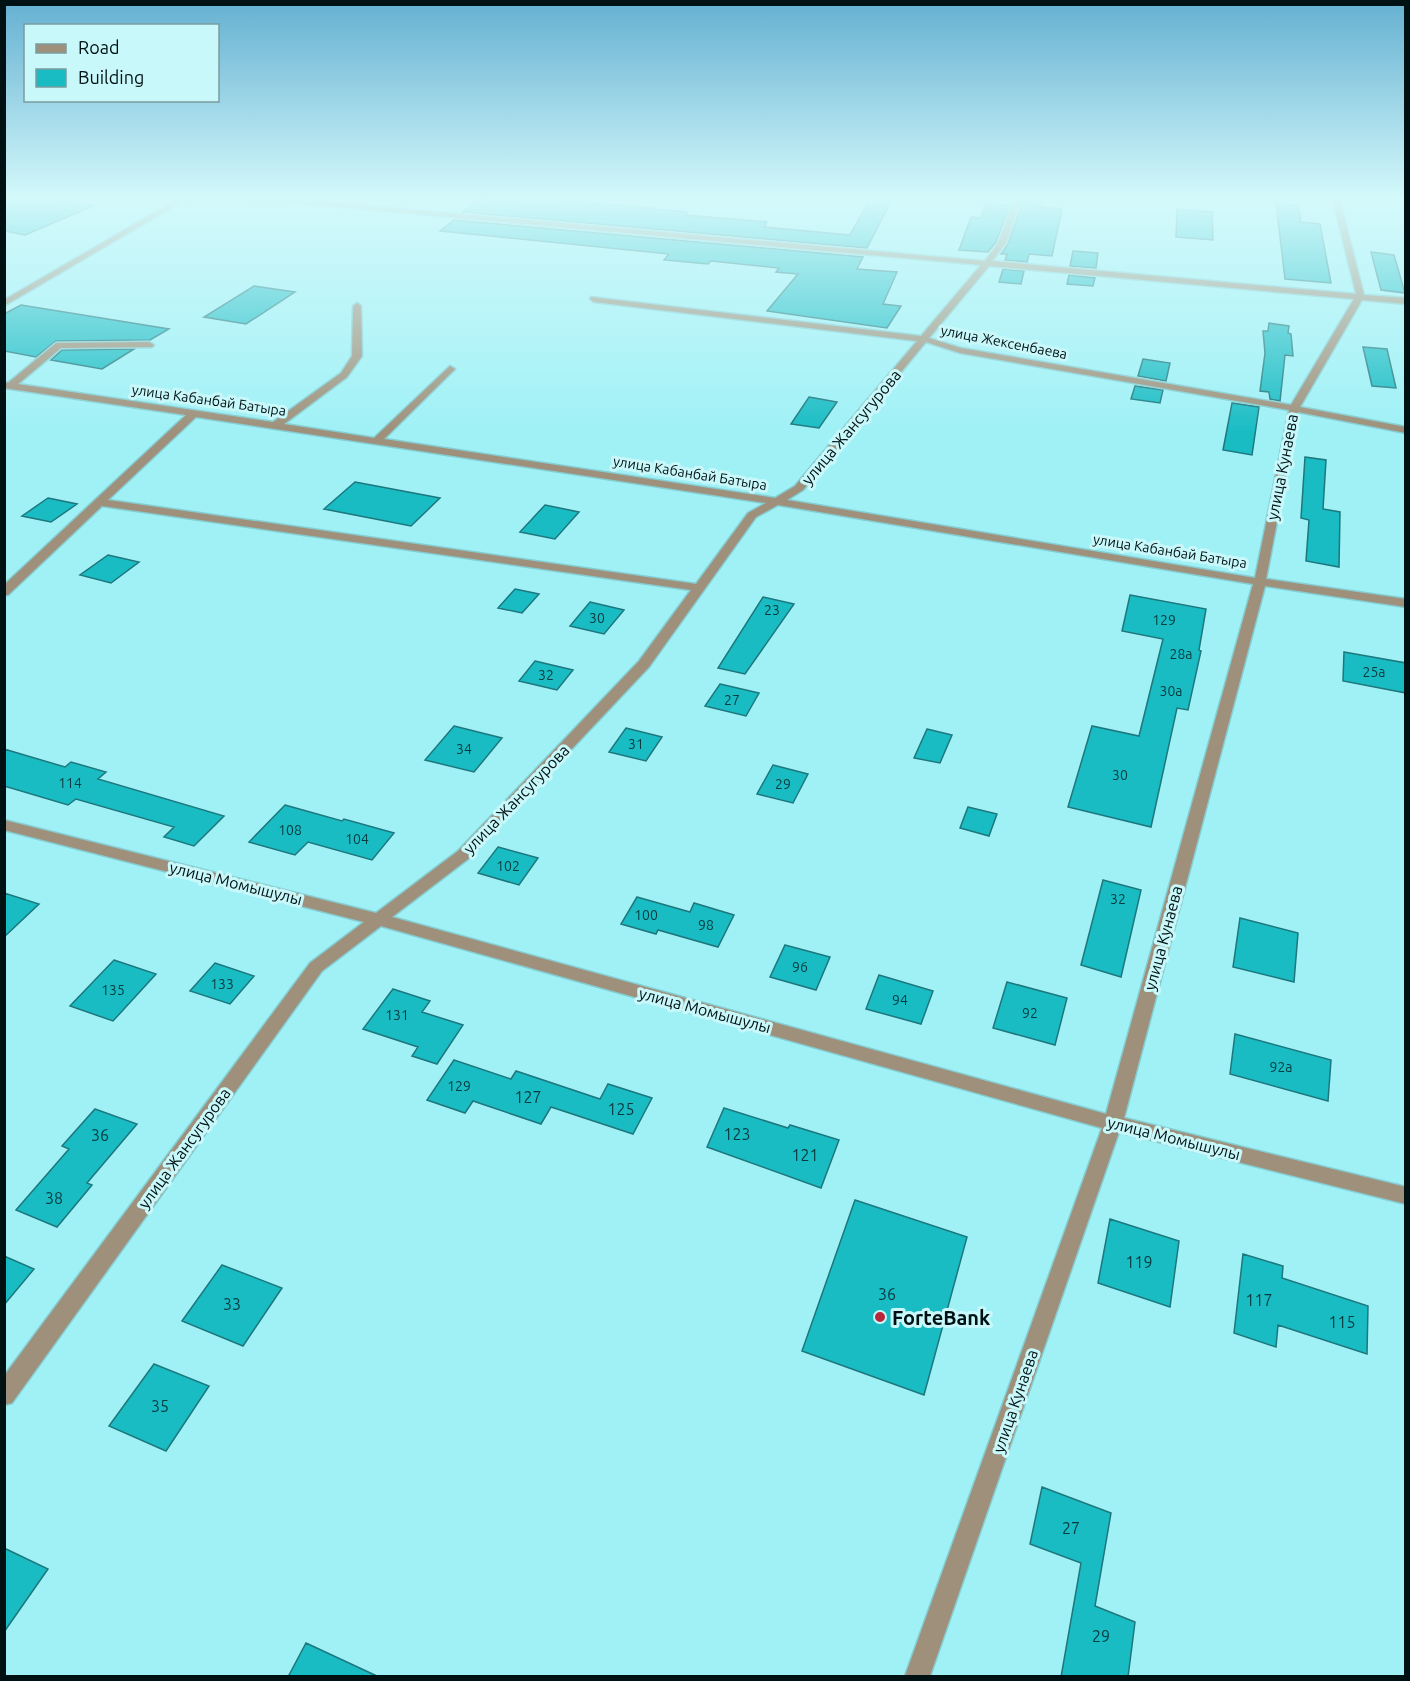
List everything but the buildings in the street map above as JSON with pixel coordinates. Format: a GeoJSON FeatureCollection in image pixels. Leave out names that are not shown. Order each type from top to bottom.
{"type":"FeatureCollection","features":[{"type":"Feature","properties":{"kind":"street"},"geometry":{"type":"LineString","coordinates":[[4,304],[53,275]]}},
{"type":"Feature","properties":{"kind":"street","name":"улица Жансугурова"},"geometry":{"type":"LineString","coordinates":[[4,1395],[316,967],[463,855],[644,664],[752,515],[799,488],[977,275]]}},
{"type":"Feature","properties":{"kind":"street"},"geometry":{"type":"LineString","coordinates":[[1132,275],[1406,301]]}},
{"type":"Feature","properties":{"kind":"street"},"geometry":{"type":"LineString","coordinates":[[1355,275],[1360,295]]}},
{"type":"Feature","properties":{"kind":"street","name":"улица Кунаева"},"geometry":{"type":"LineString","coordinates":[[918,1677],[1113,1123],[1260,582],[1294,408],[1360,295]]}},
{"type":"Feature","properties":{"kind":"street","name":"улица Жексенбаева"},"geometry":{"type":"LineString","coordinates":[[594,298],[925,339],[960,350],[1294,408],[1406,430]]}},
{"type":"Feature","properties":{"kind":"street"},"geometry":{"type":"LineString","coordinates":[[276,425],[344,375],[357,356],[357,306]]}},
{"type":"Feature","properties":{"kind":"street"},"geometry":{"type":"LineString","coordinates":[[7,386],[59,345],[149,345]]}},
{"type":"Feature","properties":{"kind":"street"},"geometry":{"type":"LineString","coordinates":[[377,440],[450,369]]}},
{"type":"Feature","properties":{"kind":"street","name":"улица Кабанбай Батыра"},"geometry":{"type":"LineString","coordinates":[[7,386],[776,501],[1260,582],[1406,603]]}},
{"type":"Feature","properties":{"kind":"street"},"geometry":{"type":"LineString","coordinates":[[4,592],[194,413]]}},
{"type":"Feature","properties":{"kind":"street"},"geometry":{"type":"LineString","coordinates":[[100,502],[699,588]]}},
{"type":"Feature","properties":{"kind":"street","name":"улица Момышулы"},"geometry":{"type":"LineString","coordinates":[[4,825],[380,920],[1113,1123],[1406,1196]]}},
{"type":"Feature","properties":{"kind":"place","name":"ForteBank"},"geometry":{"type":"Point","coordinates":[880,1317]}}]}
